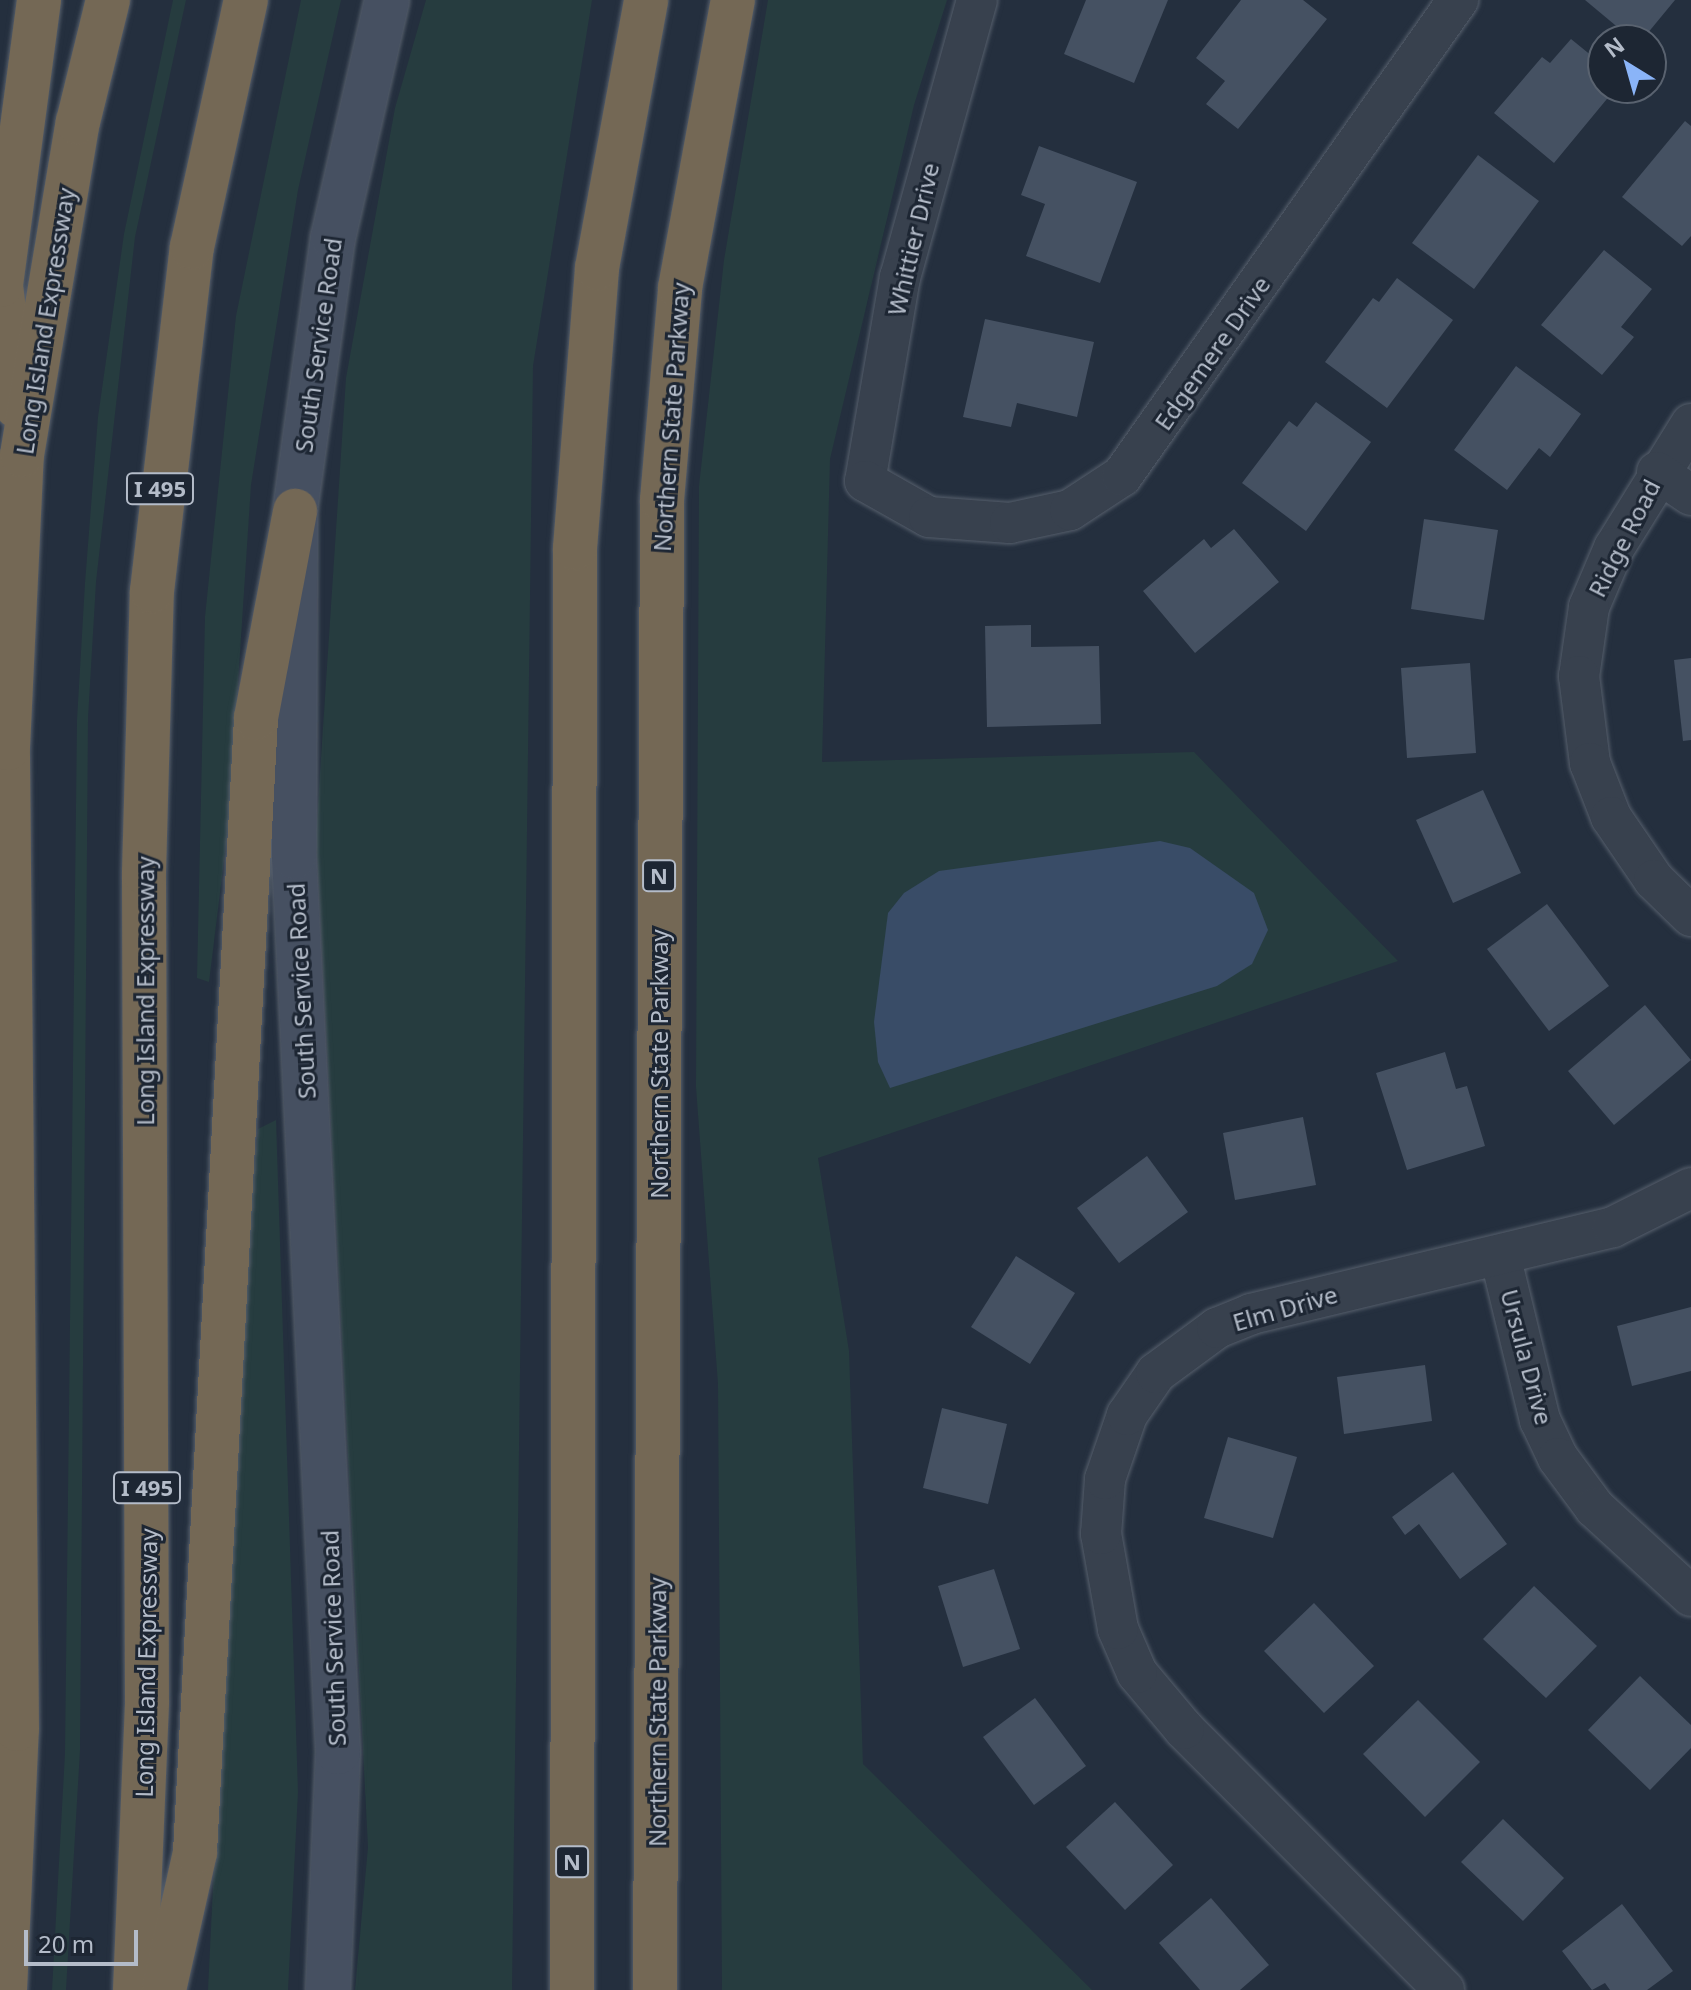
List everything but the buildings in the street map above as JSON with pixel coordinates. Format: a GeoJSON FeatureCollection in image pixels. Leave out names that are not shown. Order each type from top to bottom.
{"type":"FeatureCollection","features":[{"type":"Feature","properties":{"kind":"highway"},"geometry":{"type":"LineString","coordinates":[[22,455],[1,285],[39,0]]}},
{"type":"Feature","properties":{"kind":"highway","name":"Long Island Expressway"},"geometry":{"type":"LineString","coordinates":[[5,1990],[17,1729],[8,748],[22,455],[78,122],[108,0]]}},
{"type":"Feature","properties":{"kind":"highway","name":"Long Island Expressway"},"geometry":{"type":"LineString","coordinates":[[135,1990],[147,1685],[144,872],[152,591],[192,247],[246,0]]}},
{"type":"Feature","properties":{"kind":"highway","name":"N"},"geometry":{"type":"LineString","coordinates":[[572,1990],[575,548],[597,268],[646,0]]}},
{"type":"Feature","properties":{"kind":"highway","name":"Northern State Parkway"},"geometry":{"type":"LineString","coordinates":[[655,1990],[662,500],[680,288],[733,0]]}},
{"type":"Feature","properties":{"kind":"highway"},"geometry":{"type":"LineString","coordinates":[[164,1990],[195,1852],[256,718],[295,511]]}},
{"type":"Feature","properties":{"kind":"main road","name":"South Service Road"},"geometry":{"type":"LineString","coordinates":[[328,1990],[338,1752],[294,857],[295,511],[333,238],[387,0]]}},
{"type":"Feature","properties":{"kind":"street","name":"Whittier Drive"},"geometry":{"type":"LineString","coordinates":[[865,481],[900,277],[977,0]]}},
{"type":"Feature","properties":{"kind":"street","name":"Edgemere Drive"},"geometry":{"type":"LineString","coordinates":[[865,481],[929,517],[997,522],[1070,510],[1098,496],[1175,408],[1458,0]]}},
{"type":"Feature","properties":{"kind":"street","name":"Ridge Road"},"geometry":{"type":"LineString","coordinates":[[1691,424],[1657,472],[1614,548],[1589,607],[1579,676],[1582,725],[1611,817],[1654,880],[1691,916]]}},
{"type":"Feature","properties":{"kind":"street"},"geometry":{"type":"LineString","coordinates":[[1657,472],[1691,495]]}},
{"type":"Feature","properties":{"kind":"street","name":"Elm Drive"},"geometry":{"type":"LineString","coordinates":[[1444,1990],[1184,1729],[1137,1673],[1118,1629],[1102,1520],[1105,1479],[1127,1415],[1156,1373],[1217,1328],[1251,1314],[1613,1227],[1691,1188]]}},
{"type":"Feature","properties":{"kind":"street","name":"Ursula Drive"},"geometry":{"type":"LineString","coordinates":[[1500,1255],[1540,1420],[1558,1458],[1595,1508],[1691,1596]]}},
{"type":"Feature","properties":{"kind":"green space"},"geometry":{"type":"Polygon","coordinates":[[[173,0],[186,0],[135,237],[96,582],[88,718],[80,1750],[66,1990],[52,1990],[65,1753],[77,720],[85,583],[98,417],[124,234],[173,0]]]}},
{"type":"Feature","properties":{"kind":"green space"},"geometry":{"type":"Polygon","coordinates":[[[301,0],[341,0],[298,190],[251,485],[229,820],[209,982],[197,978],[205,617],[236,316],[301,0]]]}},
{"type":"Feature","properties":{"kind":"green space"},"geometry":{"type":"Polygon","coordinates":[[[426,0],[592,0],[533,366],[512,1990],[355,1990],[368,1847],[316,834],[346,378],[395,108],[426,0]]]}},
{"type":"Feature","properties":{"kind":"green space"},"geometry":{"type":"Polygon","coordinates":[[[768,0],[947,0],[914,105],[830,459],[822,762],[1194,752],[1398,961],[818,1158],[849,1351],[863,1764],[1092,1990],[722,1990],[718,1384],[696,1087],[699,486],[724,260],[768,0]]]}},
{"type":"Feature","properties":{"kind":"green space"},"geometry":{"type":"Polygon","coordinates":[[[276,1120],[298,1792],[288,1990],[208,1990],[240,1330],[258,1129],[276,1120]]]}},
{"type":"Feature","properties":{"kind":"water"},"geometry":{"type":"Polygon","coordinates":[[[1160,841],[1190,848],[1254,893],[1268,930],[1252,964],[1217,986],[890,1088],[878,1062],[874,1022],[888,913],[904,893],[939,871],[1160,841]]]}}]}
